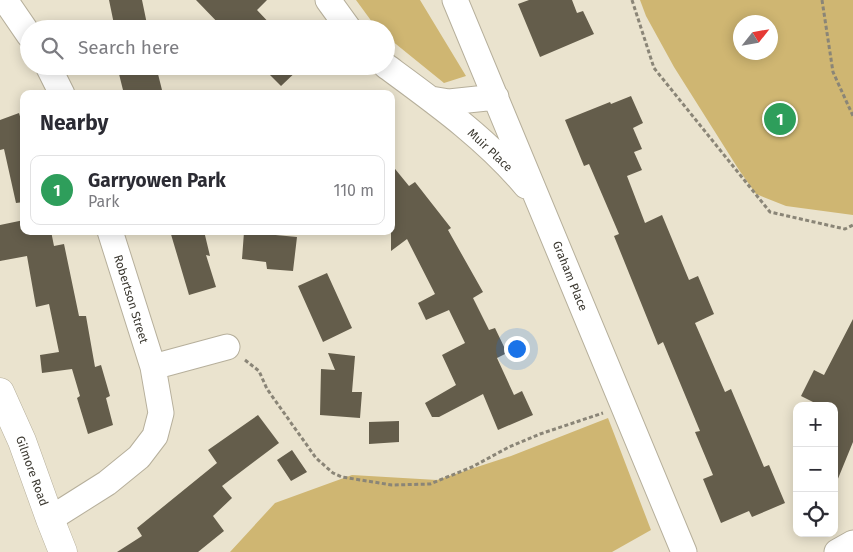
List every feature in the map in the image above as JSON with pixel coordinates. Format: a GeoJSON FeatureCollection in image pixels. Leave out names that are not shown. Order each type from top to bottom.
{"type":"FeatureCollection","features":[{"type":"Feature","properties":{"kind":"street"},"geometry":{"type":"LineString","coordinates":[[5,0],[20,22]]}},
{"type":"Feature","properties":{"kind":"street"},"geometry":{"type":"LineString","coordinates":[[328,0],[342,20]]}},
{"type":"Feature","properties":{"kind":"street","name":"Graham Place"},"geometry":{"type":"LineString","coordinates":[[455,0],[684,552]]}},
{"type":"Feature","properties":{"kind":"street","name":"Muir Place"},"geometry":{"type":"LineString","coordinates":[[395,73],[431,99],[502,160],[530,190],[543,209]]}},
{"type":"Feature","properties":{"kind":"street"},"geometry":{"type":"LineString","coordinates":[[52,75],[60,90]]}},
{"type":"Feature","properties":{"kind":"street"},"geometry":{"type":"LineString","coordinates":[[431,99],[449,102],[496,97]]}},
{"type":"Feature","properties":{"kind":"street","name":"Robertson Street"},"geometry":{"type":"LineString","coordinates":[[50,519],[107,483],[140,457],[155,436],[161,413],[153,367],[111,235]]}},
{"type":"Feature","properties":{"kind":"street"},"geometry":{"type":"LineString","coordinates":[[153,367],[227,347]]}},
{"type":"Feature","properties":{"kind":"street","name":"Gilmore Road"},"geometry":{"type":"LineString","coordinates":[[0,392],[22,440],[63,552]]}},
{"type":"Feature","properties":{"kind":"street"},"geometry":{"type":"LineString","coordinates":[[837,552],[853,543]]}},
{"type":"Feature","properties":{"kind":"path"},"geometry":{"type":"LineString","coordinates":[[632,0],[654,68],[770,212],[845,229],[853,225]]}},
{"type":"Feature","properties":{"kind":"path"},"geometry":{"type":"LineString","coordinates":[[822,0],[832,72],[853,116]]}},
{"type":"Feature","properties":{"kind":"path"},"geometry":{"type":"LineString","coordinates":[[227,347],[260,371],[268,389],[316,458],[333,473],[342,477],[392,485],[430,484],[472,467],[509,447],[540,434],[611,411]]}},
{"type":"Feature","properties":{"kind":"shaded area"},"geometry":{"type":"Polygon","coordinates":[[[356,0],[420,0],[466,76],[444,83],[395,43],[395,20],[370,20],[356,0]]]}},
{"type":"Feature","properties":{"kind":"shaded area"},"geometry":{"type":"Polygon","coordinates":[[[640,0],[853,0],[853,215],[786,206],[756,194],[674,67],[646,16],[640,0]]]}},
{"type":"Feature","properties":{"kind":"shaded area"},"geometry":{"type":"Polygon","coordinates":[[[608,418],[651,530],[612,552],[230,552],[275,503],[352,475],[437,480],[511,456],[608,418]]]}},
{"type":"Feature","properties":{"kind":"building"},"geometry":{"type":"Polygon","coordinates":[[[109,0],[142,0],[146,20],[113,20],[109,0]]]}},
{"type":"Feature","properties":{"kind":"building"},"geometry":{"type":"Polygon","coordinates":[[[196,0],[267,0],[257,10],[266,20],[215,20],[196,0]]]}},
{"type":"Feature","properties":{"kind":"building"},"geometry":{"type":"Polygon","coordinates":[[[529,0],[572,0],[577,13],[583,11],[594,34],[540,57],[518,4],[529,0]]]}},
{"type":"Feature","properties":{"kind":"building"},"geometry":{"type":"Polygon","coordinates":[[[119,75],[158,75],[162,90],[123,90],[119,75]]]}},
{"type":"Feature","properties":{"kind":"building"},"geometry":{"type":"Polygon","coordinates":[[[270,75],[293,75],[281,86],[270,75]]]}},
{"type":"Feature","properties":{"kind":"building"},"geometry":{"type":"Polygon","coordinates":[[[631,96],[643,123],[633,128],[642,149],[634,152],[642,170],[627,176],[645,223],[662,215],[689,280],[698,276],[714,314],[695,323],[725,392],[731,389],[764,467],[769,465],[785,503],[752,517],[749,511],[721,523],[703,479],[713,475],[695,432],[700,431],[663,342],[658,345],[614,236],[619,234],[589,164],[584,166],[565,120],[610,102],[611,104],[631,96]]]}},
{"type":"Feature","properties":{"kind":"building"},"geometry":{"type":"Polygon","coordinates":[[[19,113],[20,116],[20,202],[16,203],[4,149],[0,150],[0,120],[19,113]]]}},
{"type":"Feature","properties":{"kind":"building"},"geometry":{"type":"Polygon","coordinates":[[[395,169],[409,186],[415,182],[451,228],[448,230],[483,292],[473,298],[489,330],[495,328],[507,353],[497,358],[514,395],[522,391],[533,415],[498,430],[483,394],[439,417],[432,417],[425,403],[456,385],[442,355],[465,343],[449,310],[426,320],[418,303],[435,294],[407,239],[391,251],[391,235],[395,235],[395,169]]]}},
{"type":"Feature","properties":{"kind":"building"},"geometry":{"type":"Polygon","coordinates":[[[20,221],[20,235],[52,235],[54,246],[64,244],[79,316],[86,316],[95,367],[101,365],[110,396],[106,398],[113,425],[88,434],[77,398],[80,396],[72,369],[42,373],[40,355],[59,352],[49,304],[36,307],[27,256],[0,261],[0,225],[20,221]]]}},
{"type":"Feature","properties":{"kind":"building"},"geometry":{"type":"Polygon","coordinates":[[[171,235],[205,235],[210,256],[206,255],[216,287],[189,295],[171,235]]]}},
{"type":"Feature","properties":{"kind":"building"},"geometry":{"type":"Polygon","coordinates":[[[244,235],[297,237],[293,271],[267,269],[266,262],[242,259],[244,235]]]}},
{"type":"Feature","properties":{"kind":"building"},"geometry":{"type":"Polygon","coordinates":[[[327,273],[352,328],[323,342],[298,286],[327,273]]]}},
{"type":"Feature","properties":{"kind":"building"},"geometry":{"type":"Polygon","coordinates":[[[853,319],[853,442],[838,479],[838,402],[813,402],[801,396],[814,370],[824,375],[853,319]]]}},
{"type":"Feature","properties":{"kind":"building"},"geometry":{"type":"Polygon","coordinates":[[[328,353],[355,356],[352,392],[362,392],[360,418],[320,415],[321,369],[335,370],[328,353]]]}},
{"type":"Feature","properties":{"kind":"building"},"geometry":{"type":"Polygon","coordinates":[[[258,415],[279,443],[222,486],[232,498],[213,516],[224,531],[198,552],[117,552],[142,536],[137,528],[217,463],[208,450],[258,415]]]}},
{"type":"Feature","properties":{"kind":"building"},"geometry":{"type":"Polygon","coordinates":[[[399,421],[399,442],[369,444],[369,422],[399,421]]]}},
{"type":"Feature","properties":{"kind":"building"},"geometry":{"type":"Polygon","coordinates":[[[292,450],[307,472],[291,481],[277,460],[292,450]]]}},
{"type":"Feature","properties":{"kind":"place","name":"Garryowen Park"},"geometry":{"type":"Point","coordinates":[780,119]}}]}
